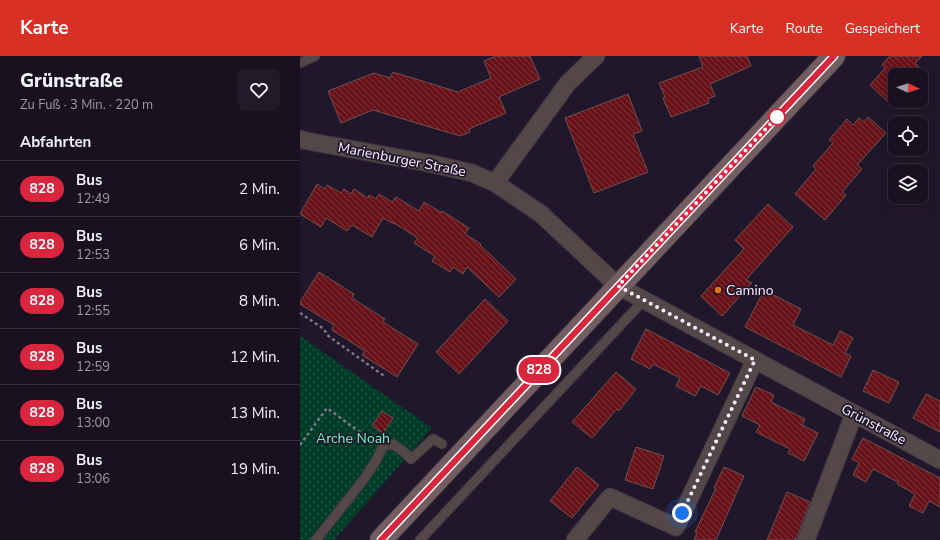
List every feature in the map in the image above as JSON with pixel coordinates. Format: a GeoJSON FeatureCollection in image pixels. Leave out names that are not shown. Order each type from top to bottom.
{"type":"FeatureCollection","features":[{"type":"Feature","properties":{"kind":"main road"},"geometry":{"type":"LineString","coordinates":[[381,540],[834,56]]}},
{"type":"Feature","properties":{"kind":"street"},"geometry":{"type":"LineString","coordinates":[[495,183],[568,83],[596,56]]}},
{"type":"Feature","properties":{"kind":"street","name":"Marienburger Straße"},"geometry":{"type":"LineString","coordinates":[[302,144],[433,164],[472,173],[495,183],[541,214],[618,286]]}},
{"type":"Feature","properties":{"kind":"street","name":"Grünstraße"},"geometry":{"type":"LineString","coordinates":[[618,286],[940,460]]}},
{"type":"Feature","properties":{"kind":"street"},"geometry":{"type":"LineString","coordinates":[[575,540],[610,497],[676,527],[755,360]]}},
{"type":"Feature","properties":{"kind":"street"},"geometry":{"type":"LineString","coordinates":[[806,540],[854,414]]}},
{"type":"Feature","properties":{"kind":"lane"},"geometry":{"type":"LineString","coordinates":[[300,63],[315,56]]}},
{"type":"Feature","properties":{"kind":"lane"},"geometry":{"type":"LineString","coordinates":[[420,540],[644,300]]}},
{"type":"Feature","properties":{"kind":"lane"},"geometry":{"type":"LineString","coordinates":[[316,540],[364,479],[377,459],[383,446],[393,444],[411,459],[433,439],[442,444]]}},
{"type":"Feature","properties":{"kind":"path"},"geometry":{"type":"LineString","coordinates":[[300,312],[324,329],[327,335],[384,376]]}},
{"type":"Feature","properties":{"kind":"path"},"geometry":{"type":"LineString","coordinates":[[300,445],[327,408],[378,445]]}},
{"type":"Feature","properties":{"kind":"green space","name":"Arche Noah"},"geometry":{"type":"Polygon","coordinates":[[[300,336],[432,428],[334,540],[300,540],[300,336]]]}},
{"type":"Feature","properties":{"kind":"building"},"geometry":{"type":"Polygon","coordinates":[[[496,56],[530,56],[540,79],[499,97],[506,113],[469,129],[470,132],[460,136],[373,110],[341,123],[328,91],[374,73],[390,78],[393,72],[458,92],[491,78],[484,61],[496,56]]]}},
{"type":"Feature","properties":{"kind":"building"},"geometry":{"type":"Polygon","coordinates":[[[699,56],[747,56],[751,66],[710,84],[715,96],[708,99],[709,103],[671,117],[663,98],[665,97],[659,83],[703,67],[699,56]]]}},
{"type":"Feature","properties":{"kind":"building"},"geometry":{"type":"Polygon","coordinates":[[[890,56],[922,56],[915,63],[920,68],[888,68],[888,102],[870,85],[885,68],[882,65],[890,56]]]}},
{"type":"Feature","properties":{"kind":"building"},"geometry":{"type":"Polygon","coordinates":[[[628,94],[642,131],[633,134],[648,172],[594,193],[565,118],[628,94]]]}},
{"type":"Feature","properties":{"kind":"building"},"geometry":{"type":"Polygon","coordinates":[[[868,117],[886,133],[857,165],[862,169],[842,192],[846,195],[825,220],[795,194],[816,169],[813,166],[833,143],[829,140],[847,119],[853,125],[859,118],[864,122],[868,117]]]}},
{"type":"Feature","properties":{"kind":"building"},"geometry":{"type":"Polygon","coordinates":[[[317,184],[325,189],[327,185],[341,193],[344,189],[351,194],[354,189],[368,198],[369,195],[376,199],[379,194],[392,202],[396,197],[419,211],[424,202],[442,213],[442,211],[469,228],[465,234],[481,244],[480,245],[516,279],[499,297],[467,267],[463,274],[453,267],[450,272],[432,261],[435,256],[414,243],[418,238],[383,218],[372,237],[352,225],[347,231],[326,218],[321,227],[300,214],[317,184]]]}},
{"type":"Feature","properties":{"kind":"building"},"geometry":{"type":"Polygon","coordinates":[[[768,204],[793,227],[746,280],[752,283],[722,316],[701,296],[744,249],[735,240],[768,204]]]}},
{"type":"Feature","properties":{"kind":"building"},"geometry":{"type":"Polygon","coordinates":[[[319,272],[354,294],[352,298],[385,319],[383,322],[418,344],[397,377],[362,355],[365,351],[332,330],[334,325],[300,304],[319,272]]]}},
{"type":"Feature","properties":{"kind":"building"},"geometry":{"type":"Polygon","coordinates":[[[764,290],[801,309],[793,325],[833,345],[840,331],[853,338],[845,353],[851,356],[841,377],[745,327],[764,290]]]}},
{"type":"Feature","properties":{"kind":"building"},"geometry":{"type":"Polygon","coordinates":[[[485,299],[508,321],[459,374],[436,352],[485,299]]]}},
{"type":"Feature","properties":{"kind":"building"},"geometry":{"type":"Polygon","coordinates":[[[646,329],[730,373],[718,395],[701,386],[695,396],[676,386],[680,378],[653,364],[650,369],[631,359],[646,329]]]}},
{"type":"Feature","properties":{"kind":"building"},"geometry":{"type":"Polygon","coordinates":[[[873,370],[899,382],[889,403],[863,391],[873,370]]]}},
{"type":"Feature","properties":{"kind":"building"},"geometry":{"type":"Polygon","coordinates":[[[616,372],[636,389],[619,411],[617,409],[592,438],[572,422],[616,372]]]}},
{"type":"Feature","properties":{"kind":"building"},"geometry":{"type":"Polygon","coordinates":[[[756,387],[774,395],[771,402],[805,419],[802,425],[818,433],[804,461],[788,453],[790,449],[756,432],[760,425],[742,416],[756,387]]]}},
{"type":"Feature","properties":{"kind":"building"},"geometry":{"type":"Polygon","coordinates":[[[926,394],[940,401],[940,432],[913,418],[926,394]]]}},
{"type":"Feature","properties":{"kind":"building"},"geometry":{"type":"Polygon","coordinates":[[[382,411],[393,418],[383,433],[372,426],[382,411]]]}},
{"type":"Feature","properties":{"kind":"building"},"geometry":{"type":"Polygon","coordinates":[[[863,438],[940,478],[940,507],[929,501],[923,513],[909,506],[915,494],[897,484],[898,482],[873,469],[866,482],[853,475],[859,463],[852,459],[863,438]]]}},
{"type":"Feature","properties":{"kind":"building"},"geometry":{"type":"Polygon","coordinates":[[[636,447],[664,456],[653,489],[625,480],[636,447]]]}},
{"type":"Feature","properties":{"kind":"building"},"geometry":{"type":"Polygon","coordinates":[[[577,467],[599,485],[572,518],[550,501],[577,467]]]}},
{"type":"Feature","properties":{"kind":"building"},"geometry":{"type":"Polygon","coordinates":[[[724,467],[744,476],[716,540],[694,540],[697,533],[695,532],[716,488],[714,488],[724,467]]]}},
{"type":"Feature","properties":{"kind":"building"},"geometry":{"type":"Polygon","coordinates":[[[787,492],[810,502],[797,537],[795,540],[767,540],[787,492]]]}},
{"type":"Feature","properties":{"kind":"bus line","name":"828"},"geometry":{"type":"LineString","coordinates":[[381,540],[834,56]]}},
{"type":"Feature","properties":{"kind":"place","name":"Camino"},"geometry":{"type":"Point","coordinates":[718,290]}},
{"type":"Feature","properties":{"kind":"route"},"geometry":{"type":"LineString","coordinates":[[682,513],[755,360],[618,286],[777,117]]}}]}
